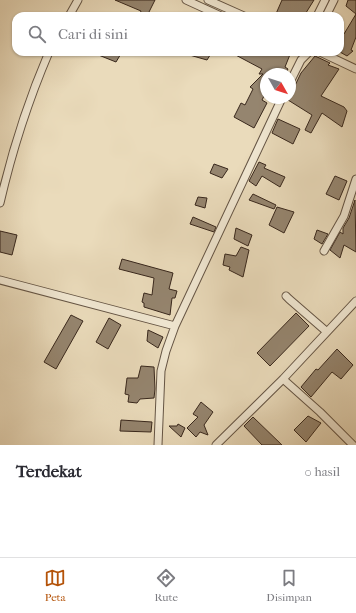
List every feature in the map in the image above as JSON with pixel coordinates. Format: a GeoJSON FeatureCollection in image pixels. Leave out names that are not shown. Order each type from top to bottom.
{"type":"FeatureCollection","features":[{"type":"Feature","properties":{"kind":"street"},"geometry":{"type":"LineString","coordinates":[[71,12],[78,0]]}},
{"type":"Feature","properties":{"kind":"street"},"geometry":{"type":"LineString","coordinates":[[186,0],[213,12]]}},
{"type":"Feature","properties":{"kind":"street"},"geometry":{"type":"LineString","coordinates":[[208,0],[235,12]]}},
{"type":"Feature","properties":{"kind":"street"},"geometry":{"type":"LineString","coordinates":[[319,12],[325,0]]}},
{"type":"Feature","properties":{"kind":"street"},"geometry":{"type":"LineString","coordinates":[[328,12],[334,0]]}},
{"type":"Feature","properties":{"kind":"street"},"geometry":{"type":"LineString","coordinates":[[0,202],[10,159],[38,77],[47,56]]}},
{"type":"Feature","properties":{"kind":"street"},"geometry":{"type":"LineString","coordinates":[[295,68],[300,56]]}},
{"type":"Feature","properties":{"kind":"street"},"geometry":{"type":"LineString","coordinates":[[328,56],[356,69]]}},
{"type":"Feature","properties":{"kind":"street"},"geometry":{"type":"LineString","coordinates":[[158,445],[161,371],[166,351],[175,326],[279,104]]}},
{"type":"Feature","properties":{"kind":"street"},"geometry":{"type":"LineString","coordinates":[[324,251],[344,216],[356,179]]}},
{"type":"Feature","properties":{"kind":"street"},"geometry":{"type":"LineString","coordinates":[[0,280],[175,326]]}},
{"type":"Feature","properties":{"kind":"street"},"geometry":{"type":"LineString","coordinates":[[286,296],[327,332]]}},
{"type":"Feature","properties":{"kind":"street"},"geometry":{"type":"LineString","coordinates":[[216,445],[283,379],[356,301]]}},
{"type":"Feature","properties":{"kind":"street"},"geometry":{"type":"LineString","coordinates":[[283,379],[320,412],[353,445]]}},
{"type":"Feature","properties":{"kind":"building"},"geometry":{"type":"Polygon","coordinates":[[[115,0],[155,0],[149,12],[141,11],[115,0]]]}},
{"type":"Feature","properties":{"kind":"building"},"geometry":{"type":"Polygon","coordinates":[[[282,0],[314,0],[306,12],[277,12],[282,0]]]}},
{"type":"Feature","properties":{"kind":"building"},"geometry":{"type":"Polygon","coordinates":[[[348,0],[356,0],[356,14],[346,6],[348,0]]]}},
{"type":"Feature","properties":{"kind":"building"},"geometry":{"type":"Polygon","coordinates":[[[356,14],[356,37],[351,50],[353,51],[347,56],[344,54],[344,34],[356,14]]]}},
{"type":"Feature","properties":{"kind":"building"},"geometry":{"type":"Polygon","coordinates":[[[101,56],[120,56],[116,62],[101,56]]]}},
{"type":"Feature","properties":{"kind":"building"},"geometry":{"type":"Polygon","coordinates":[[[193,56],[210,56],[207,60],[193,56]]]}},
{"type":"Feature","properties":{"kind":"building"},"geometry":{"type":"Polygon","coordinates":[[[238,56],[289,56],[285,67],[286,68],[260,68],[238,56]]]}},
{"type":"Feature","properties":{"kind":"building"},"geometry":{"type":"Polygon","coordinates":[[[315,56],[330,63],[328,65],[339,69],[321,96],[344,107],[347,111],[342,127],[322,113],[311,133],[305,130],[312,115],[294,104],[296,104],[296,83],[301,73],[315,56]]]}},
{"type":"Feature","properties":{"kind":"building"},"geometry":{"type":"Polygon","coordinates":[[[260,77],[260,104],[266,104],[254,128],[234,117],[241,103],[245,105],[253,89],[250,87],[260,77]]]}},
{"type":"Feature","properties":{"kind":"building"},"geometry":{"type":"Polygon","coordinates":[[[278,119],[300,129],[293,144],[272,133],[278,119]]]}},
{"type":"Feature","properties":{"kind":"building"},"geometry":{"type":"Polygon","coordinates":[[[259,162],[266,165],[264,168],[285,177],[280,187],[262,176],[256,186],[249,181],[259,162]]]}},
{"type":"Feature","properties":{"kind":"building"},"geometry":{"type":"Polygon","coordinates":[[[214,164],[228,169],[222,178],[210,173],[214,164]]]}},
{"type":"Feature","properties":{"kind":"building"},"geometry":{"type":"Polygon","coordinates":[[[335,176],[347,181],[339,200],[326,194],[335,176]]]}},
{"type":"Feature","properties":{"kind":"building"},"geometry":{"type":"Polygon","coordinates":[[[253,194],[276,205],[274,209],[249,200],[253,194]]]}},
{"type":"Feature","properties":{"kind":"building"},"geometry":{"type":"Polygon","coordinates":[[[198,197],[207,198],[205,208],[195,205],[198,197]]]}},
{"type":"Feature","properties":{"kind":"building"},"geometry":{"type":"Polygon","coordinates":[[[355,200],[356,252],[344,245],[340,258],[330,250],[340,232],[343,234],[343,228],[349,218],[355,200]]]}},
{"type":"Feature","properties":{"kind":"building"},"geometry":{"type":"Polygon","coordinates":[[[277,207],[294,212],[284,233],[269,225],[277,207]]]}},
{"type":"Feature","properties":{"kind":"building"},"geometry":{"type":"Polygon","coordinates":[[[193,217],[216,227],[214,232],[190,224],[193,217]]]}},
{"type":"Feature","properties":{"kind":"building"},"geometry":{"type":"Polygon","coordinates":[[[236,228],[252,235],[248,246],[234,239],[236,228]]]}},
{"type":"Feature","properties":{"kind":"building"},"geometry":{"type":"Polygon","coordinates":[[[317,230],[328,234],[322,244],[314,239],[317,230]]]}},
{"type":"Feature","properties":{"kind":"building"},"geometry":{"type":"Polygon","coordinates":[[[0,231],[17,235],[12,255],[0,252],[0,231]]]}},
{"type":"Feature","properties":{"kind":"building"},"geometry":{"type":"Polygon","coordinates":[[[241,247],[249,250],[243,277],[229,270],[230,267],[223,265],[225,254],[236,256],[241,247]]]}},
{"type":"Feature","properties":{"kind":"building"},"geometry":{"type":"Polygon","coordinates":[[[122,259],[173,273],[169,289],[177,291],[175,298],[172,298],[170,315],[144,307],[144,303],[142,302],[144,293],[152,295],[154,278],[119,269],[122,259]]]}},
{"type":"Feature","properties":{"kind":"building"},"geometry":{"type":"Polygon","coordinates":[[[296,313],[309,326],[270,366],[257,353],[296,313]]]}},
{"type":"Feature","properties":{"kind":"building"},"geometry":{"type":"Polygon","coordinates":[[[71,315],[83,321],[56,369],[44,362],[71,315]]]}},
{"type":"Feature","properties":{"kind":"building"},"geometry":{"type":"Polygon","coordinates":[[[109,318],[121,325],[108,349],[96,342],[109,318]]]}},
{"type":"Feature","properties":{"kind":"building"},"geometry":{"type":"Polygon","coordinates":[[[148,330],[163,337],[158,348],[147,341],[148,330]]]}},
{"type":"Feature","properties":{"kind":"building"},"geometry":{"type":"Polygon","coordinates":[[[337,349],[353,365],[341,379],[332,372],[311,397],[301,387],[316,369],[318,370],[337,349]]]}},
{"type":"Feature","properties":{"kind":"building"},"geometry":{"type":"Polygon","coordinates":[[[141,366],[154,367],[154,398],[140,399],[137,403],[128,402],[129,395],[125,394],[127,378],[138,378],[141,366]]]}},
{"type":"Feature","properties":{"kind":"building"},"geometry":{"type":"Polygon","coordinates":[[[201,402],[213,412],[204,425],[208,435],[200,432],[196,437],[187,428],[198,417],[193,414],[201,402]]]}},
{"type":"Feature","properties":{"kind":"building"},"geometry":{"type":"Polygon","coordinates":[[[308,416],[321,423],[306,442],[294,430],[308,416]]]}},
{"type":"Feature","properties":{"kind":"building"},"geometry":{"type":"Polygon","coordinates":[[[253,417],[282,445],[262,445],[244,426],[253,417]]]}},
{"type":"Feature","properties":{"kind":"building"},"geometry":{"type":"Polygon","coordinates":[[[121,420],[152,422],[151,432],[120,431],[121,420]]]}},
{"type":"Feature","properties":{"kind":"building"},"geometry":{"type":"Polygon","coordinates":[[[178,424],[185,428],[181,437],[169,426],[177,426],[178,424]]]}}]}
